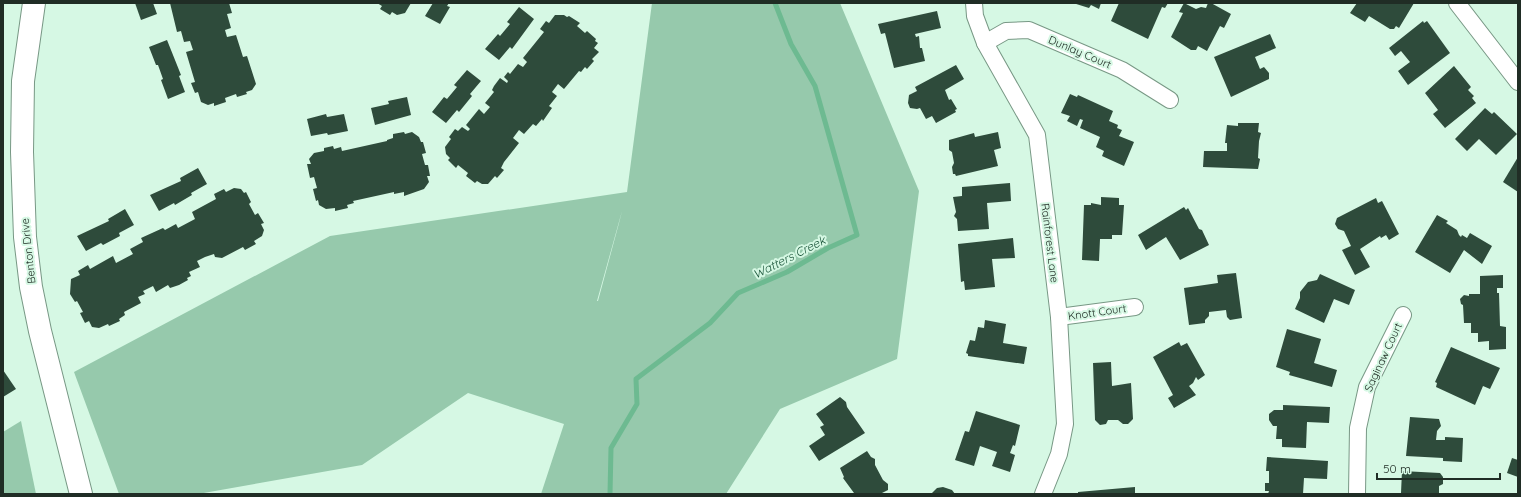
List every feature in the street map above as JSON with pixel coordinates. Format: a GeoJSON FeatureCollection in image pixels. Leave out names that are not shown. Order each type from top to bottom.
{"type":"FeatureCollection","features":[{"type":"Feature","properties":{"kind":"street","name":"Benton Drive"},"geometry":{"type":"LineString","coordinates":[[34,3],[23,81],[22,152],[25,237],[31,287],[40,331],[81,494]]}},
{"type":"Feature","properties":{"kind":"street","name":"Rainforest Lane"},"geometry":{"type":"LineString","coordinates":[[974,3],[975,16],[985,43],[1037,136],[1059,317],[1065,424],[1059,454],[1043,494]]}},
{"type":"Feature","properties":{"kind":"street"},"geometry":{"type":"LineString","coordinates":[[1457,3],[1518,82]]}},
{"type":"Feature","properties":{"kind":"street","name":"Dunlay Court"},"geometry":{"type":"LineString","coordinates":[[985,43],[1006,31],[1029,30],[1122,70],[1170,100]]}},
{"type":"Feature","properties":{"kind":"street","name":"Knott Court"},"geometry":{"type":"LineString","coordinates":[[1059,317],[1135,307]]}},
{"type":"Feature","properties":{"kind":"street","name":"Saginaw Court"},"geometry":{"type":"LineString","coordinates":[[1357,494],[1358,428],[1367,386],[1403,315]]}},
{"type":"Feature","properties":{"kind":"green space"},"geometry":{"type":"Polygon","coordinates":[[[652,3],[840,3],[919,191],[897,359],[780,409],[726,494],[541,494],[564,424],[468,393],[362,465],[198,494],[119,494],[74,372],[330,236],[627,192],[652,3]],[[622,211],[597,301],[598,301],[622,211]]]}},
{"type":"Feature","properties":{"kind":"green space"},"geometry":{"type":"Polygon","coordinates":[[[21,421],[36,494],[3,494],[3,432],[21,421]]]}},
{"type":"Feature","properties":{"kind":"building"},"geometry":{"type":"Polygon","coordinates":[[[135,3],[153,3],[157,14],[141,20],[135,3]]]}},
{"type":"Feature","properties":{"kind":"building"},"geometry":{"type":"Polygon","coordinates":[[[170,3],[229,3],[232,13],[227,14],[231,28],[225,30],[227,37],[236,35],[243,57],[247,56],[256,84],[252,90],[246,92],[247,94],[237,97],[236,94],[225,98],[226,102],[214,106],[214,103],[208,105],[201,102],[198,92],[195,93],[191,83],[195,82],[186,52],[193,50],[190,41],[184,42],[181,31],[177,32],[170,3]]]}},
{"type":"Feature","properties":{"kind":"building"},"geometry":{"type":"Polygon","coordinates":[[[377,3],[411,3],[405,13],[397,15],[392,12],[390,15],[380,9],[382,6],[377,3]]]}},
{"type":"Feature","properties":{"kind":"building"},"geometry":{"type":"Polygon","coordinates":[[[433,3],[449,3],[447,6],[450,7],[440,24],[425,16],[433,3]]]}},
{"type":"Feature","properties":{"kind":"building"},"geometry":{"type":"Polygon","coordinates":[[[1073,3],[1101,3],[1099,9],[1091,5],[1089,8],[1073,3]]]}},
{"type":"Feature","properties":{"kind":"building"},"geometry":{"type":"Polygon","coordinates":[[[1119,3],[1168,3],[1165,8],[1162,7],[1148,39],[1111,21],[1119,3]]]}},
{"type":"Feature","properties":{"kind":"building"},"geometry":{"type":"Polygon","coordinates":[[[1184,3],[1196,9],[1201,7],[1206,8],[1208,3],[1211,3],[1231,14],[1224,28],[1220,26],[1207,51],[1198,46],[1196,50],[1191,50],[1171,37],[1183,13],[1179,12],[1184,3]]]}},
{"type":"Feature","properties":{"kind":"building"},"geometry":{"type":"Polygon","coordinates":[[[1357,3],[1414,3],[1399,28],[1396,26],[1394,29],[1390,29],[1369,16],[1365,22],[1350,13],[1357,3]]]}},
{"type":"Feature","properties":{"kind":"building"},"geometry":{"type":"Polygon","coordinates":[[[519,7],[534,19],[512,49],[510,47],[499,60],[485,49],[498,34],[500,36],[510,24],[507,22],[519,7]]]}},
{"type":"Feature","properties":{"kind":"building"},"geometry":{"type":"Polygon","coordinates":[[[937,11],[941,28],[915,34],[916,37],[919,36],[920,48],[922,48],[925,61],[894,68],[885,33],[881,34],[878,24],[937,11]]]}},
{"type":"Feature","properties":{"kind":"building"},"geometry":{"type":"Polygon","coordinates":[[[555,15],[569,16],[580,23],[577,26],[585,33],[587,31],[596,39],[595,41],[598,43],[594,48],[599,52],[592,59],[594,61],[587,69],[585,67],[581,72],[579,71],[564,89],[558,84],[552,92],[557,96],[549,106],[552,108],[543,121],[542,119],[536,126],[533,124],[524,134],[519,130],[513,138],[519,143],[504,162],[501,168],[504,170],[497,178],[495,176],[488,184],[482,184],[477,181],[475,183],[466,176],[468,173],[458,165],[456,168],[448,160],[450,158],[446,154],[445,147],[451,139],[449,137],[455,129],[458,131],[462,127],[468,131],[470,129],[466,125],[479,109],[484,114],[490,107],[485,103],[494,92],[492,90],[494,86],[500,78],[507,83],[508,81],[504,77],[508,72],[510,74],[518,64],[523,67],[527,62],[523,58],[544,32],[540,29],[546,21],[549,23],[555,15]]]}},
{"type":"Feature","properties":{"kind":"building"},"geometry":{"type":"Polygon","coordinates":[[[1423,21],[1424,23],[1427,21],[1450,53],[1408,85],[1398,71],[1410,62],[1401,51],[1395,56],[1389,48],[1423,21]]]}},
{"type":"Feature","properties":{"kind":"building"},"geometry":{"type":"Polygon","coordinates":[[[1270,34],[1276,48],[1255,57],[1260,69],[1264,67],[1269,73],[1269,79],[1231,97],[1214,57],[1270,34]]]}},
{"type":"Feature","properties":{"kind":"building"},"geometry":{"type":"Polygon","coordinates":[[[167,40],[181,75],[179,76],[185,92],[168,99],[161,80],[163,79],[158,65],[156,65],[149,47],[167,40]]]}},
{"type":"Feature","properties":{"kind":"building"},"geometry":{"type":"Polygon","coordinates":[[[956,65],[964,79],[945,90],[949,100],[951,99],[957,109],[955,110],[956,112],[936,123],[932,116],[926,119],[920,108],[910,108],[908,103],[909,95],[917,91],[915,87],[956,65]]]}},
{"type":"Feature","properties":{"kind":"building"},"geometry":{"type":"Polygon","coordinates":[[[1454,66],[1471,87],[1468,90],[1474,96],[1472,98],[1476,103],[1445,128],[1433,114],[1438,110],[1425,93],[1454,66]]]}},
{"type":"Feature","properties":{"kind":"building"},"geometry":{"type":"Polygon","coordinates":[[[467,70],[481,81],[470,94],[472,96],[459,112],[457,110],[446,123],[432,112],[444,97],[447,99],[457,87],[454,85],[467,70]]]}},
{"type":"Feature","properties":{"kind":"building"},"geometry":{"type":"Polygon","coordinates":[[[1070,94],[1077,97],[1078,95],[1113,111],[1109,121],[1118,125],[1117,128],[1122,130],[1119,136],[1134,142],[1124,166],[1102,156],[1104,151],[1096,147],[1100,137],[1080,128],[1083,120],[1080,119],[1077,126],[1067,121],[1070,116],[1061,113],[1070,94]]]}},
{"type":"Feature","properties":{"kind":"building"},"geometry":{"type":"Polygon","coordinates":[[[407,97],[411,115],[375,125],[371,108],[389,104],[388,101],[407,97]]]}},
{"type":"Feature","properties":{"kind":"building"},"geometry":{"type":"Polygon","coordinates":[[[1485,108],[1492,114],[1494,112],[1517,134],[1496,155],[1479,139],[1467,151],[1455,139],[1485,108]]]}},
{"type":"Feature","properties":{"kind":"building"},"geometry":{"type":"Polygon","coordinates":[[[326,114],[327,117],[344,114],[348,131],[328,135],[327,133],[311,136],[307,119],[326,114]]]}},
{"type":"Feature","properties":{"kind":"building"},"geometry":{"type":"Polygon","coordinates":[[[1238,123],[1259,123],[1258,132],[1261,133],[1259,141],[1258,158],[1260,159],[1258,169],[1203,167],[1204,151],[1227,151],[1227,143],[1225,143],[1227,125],[1238,126],[1238,123]]]}},
{"type":"Feature","properties":{"kind":"building"},"geometry":{"type":"Polygon","coordinates":[[[404,132],[405,134],[412,132],[419,137],[421,142],[423,142],[426,153],[422,154],[425,165],[428,165],[430,176],[427,176],[429,182],[424,189],[404,196],[404,192],[394,194],[394,192],[353,201],[354,203],[347,205],[348,208],[335,211],[335,208],[326,209],[319,205],[318,200],[316,201],[313,189],[317,188],[314,177],[310,178],[307,164],[311,164],[309,159],[314,153],[324,151],[324,148],[333,146],[334,149],[341,147],[342,151],[387,141],[393,138],[393,134],[404,132]]]}},
{"type":"Feature","properties":{"kind":"building"},"geometry":{"type":"Polygon","coordinates":[[[998,132],[1001,148],[994,150],[998,166],[956,176],[953,174],[952,167],[954,163],[952,152],[949,150],[949,140],[974,133],[975,137],[998,132]]]}},
{"type":"Feature","properties":{"kind":"building"},"geometry":{"type":"Polygon","coordinates":[[[1518,157],[1518,192],[1503,182],[1518,157]]]}},
{"type":"Feature","properties":{"kind":"building"},"geometry":{"type":"Polygon","coordinates":[[[198,168],[207,184],[191,193],[192,195],[175,205],[174,203],[159,211],[150,195],[181,181],[180,178],[198,168]]]}},
{"type":"Feature","properties":{"kind":"building"},"geometry":{"type":"Polygon","coordinates":[[[1010,183],[1011,201],[987,203],[989,229],[958,231],[957,219],[954,216],[956,212],[953,197],[962,196],[962,187],[1010,183]]]}},
{"type":"Feature","properties":{"kind":"building"},"geometry":{"type":"Polygon","coordinates":[[[234,188],[241,189],[244,193],[246,192],[251,202],[249,204],[255,215],[258,213],[264,223],[261,224],[264,230],[262,236],[254,241],[256,244],[245,250],[243,247],[222,258],[215,257],[214,254],[197,261],[200,267],[189,272],[191,276],[187,278],[188,280],[179,285],[170,288],[168,285],[156,292],[153,286],[143,291],[145,294],[138,297],[141,303],[124,312],[125,315],[119,319],[120,321],[109,326],[108,324],[99,328],[92,327],[89,321],[85,323],[80,313],[83,312],[77,301],[75,302],[70,294],[71,279],[80,275],[78,271],[88,265],[90,269],[113,256],[116,263],[133,254],[130,249],[143,242],[141,238],[163,228],[165,230],[176,224],[178,228],[195,219],[192,212],[216,199],[214,194],[224,189],[226,192],[234,188]]]}},
{"type":"Feature","properties":{"kind":"building"},"geometry":{"type":"Polygon","coordinates":[[[1101,197],[1119,198],[1119,205],[1124,205],[1122,235],[1112,235],[1112,239],[1100,239],[1099,261],[1082,260],[1084,205],[1091,205],[1091,203],[1101,205],[1101,197]]]}},
{"type":"Feature","properties":{"kind":"building"},"geometry":{"type":"Polygon","coordinates":[[[1376,198],[1378,203],[1382,201],[1399,234],[1389,240],[1386,235],[1381,238],[1380,236],[1360,249],[1370,267],[1355,275],[1342,250],[1351,246],[1344,231],[1338,229],[1335,224],[1337,218],[1376,198]]]}},
{"type":"Feature","properties":{"kind":"building"},"geometry":{"type":"Polygon","coordinates":[[[1184,207],[1186,210],[1188,208],[1199,229],[1202,230],[1209,245],[1180,260],[1166,237],[1146,250],[1138,235],[1184,207]]]}},
{"type":"Feature","properties":{"kind":"building"},"geometry":{"type":"Polygon","coordinates":[[[125,209],[134,225],[119,233],[120,236],[103,245],[101,243],[86,251],[77,236],[109,221],[108,219],[125,209]]]}},
{"type":"Feature","properties":{"kind":"building"},"geometry":{"type":"Polygon","coordinates":[[[1437,215],[1448,221],[1446,223],[1457,230],[1461,237],[1462,235],[1467,238],[1470,233],[1492,246],[1482,264],[1464,250],[1450,273],[1415,252],[1437,215]]]}},
{"type":"Feature","properties":{"kind":"building"},"geometry":{"type":"Polygon","coordinates":[[[1013,238],[1015,258],[992,259],[995,287],[965,290],[964,281],[961,282],[958,244],[1013,238]]]}},
{"type":"Feature","properties":{"kind":"building"},"geometry":{"type":"Polygon","coordinates":[[[1236,273],[1242,318],[1230,320],[1227,317],[1226,310],[1209,312],[1209,316],[1205,320],[1205,323],[1189,325],[1184,288],[1218,283],[1217,275],[1236,273]]]}},
{"type":"Feature","properties":{"kind":"building"},"geometry":{"type":"Polygon","coordinates":[[[1320,274],[1355,290],[1349,305],[1334,299],[1324,323],[1295,309],[1300,298],[1300,292],[1308,282],[1317,280],[1320,274]]]}},
{"type":"Feature","properties":{"kind":"building"},"geometry":{"type":"Polygon","coordinates":[[[1503,275],[1503,288],[1497,288],[1497,293],[1499,293],[1500,326],[1506,327],[1506,349],[1489,350],[1489,341],[1478,342],[1478,333],[1471,333],[1471,323],[1464,323],[1463,305],[1461,304],[1460,299],[1464,295],[1469,296],[1469,294],[1480,294],[1480,276],[1503,275]]]}},
{"type":"Feature","properties":{"kind":"building"},"geometry":{"type":"Polygon","coordinates":[[[985,320],[1006,324],[1003,343],[1027,347],[1024,364],[968,356],[966,353],[970,340],[975,341],[978,327],[984,328],[985,320]]]}},
{"type":"Feature","properties":{"kind":"building"},"geometry":{"type":"Polygon","coordinates":[[[1287,329],[1321,339],[1314,363],[1337,370],[1332,387],[1289,375],[1290,372],[1276,367],[1287,329]]]}},
{"type":"Feature","properties":{"kind":"building"},"geometry":{"type":"Polygon","coordinates":[[[1179,342],[1181,346],[1187,343],[1205,375],[1198,380],[1196,377],[1193,383],[1189,386],[1196,395],[1174,408],[1168,398],[1173,395],[1153,357],[1179,342]]]}},
{"type":"Feature","properties":{"kind":"building"},"geometry":{"type":"Polygon","coordinates":[[[1451,347],[1500,368],[1490,389],[1483,386],[1475,405],[1436,387],[1437,383],[1435,382],[1451,347]]]}},
{"type":"Feature","properties":{"kind":"building"},"geometry":{"type":"Polygon","coordinates":[[[1111,362],[1112,386],[1131,383],[1133,419],[1128,424],[1123,424],[1118,420],[1108,420],[1106,424],[1100,425],[1095,420],[1093,363],[1111,362]]]}},
{"type":"Feature","properties":{"kind":"building"},"geometry":{"type":"Polygon","coordinates":[[[3,370],[16,389],[3,397],[3,370]]]}},
{"type":"Feature","properties":{"kind":"building"},"geometry":{"type":"Polygon","coordinates":[[[840,397],[846,402],[847,407],[865,433],[819,461],[809,446],[825,435],[820,427],[824,425],[816,414],[840,397]]]}},
{"type":"Feature","properties":{"kind":"building"},"geometry":{"type":"Polygon","coordinates":[[[1283,405],[1330,407],[1329,423],[1307,422],[1306,448],[1282,447],[1282,439],[1276,439],[1277,426],[1273,426],[1269,420],[1269,414],[1274,410],[1283,410],[1283,405]]]}},
{"type":"Feature","properties":{"kind":"building"},"geometry":{"type":"Polygon","coordinates":[[[976,411],[1020,425],[1015,446],[1013,445],[1010,453],[1015,455],[1010,472],[992,466],[997,452],[980,446],[974,466],[955,460],[965,431],[969,432],[976,411]]]}},
{"type":"Feature","properties":{"kind":"building"},"geometry":{"type":"Polygon","coordinates":[[[1410,417],[1439,419],[1441,426],[1437,431],[1436,440],[1445,440],[1445,437],[1463,438],[1462,462],[1443,461],[1443,458],[1406,456],[1410,417]]]}},
{"type":"Feature","properties":{"kind":"building"},"geometry":{"type":"Polygon","coordinates":[[[867,451],[871,457],[875,459],[875,465],[883,480],[888,484],[888,490],[880,494],[851,494],[854,493],[843,478],[844,477],[840,468],[867,451]]]}},
{"type":"Feature","properties":{"kind":"building"},"geometry":{"type":"Polygon","coordinates":[[[1267,457],[1328,461],[1327,479],[1304,478],[1303,494],[1268,494],[1269,491],[1265,491],[1265,483],[1269,483],[1269,471],[1266,471],[1267,457]]]}},
{"type":"Feature","properties":{"kind":"building"},"geometry":{"type":"Polygon","coordinates":[[[1512,458],[1518,460],[1518,477],[1507,473],[1512,458]]]}},
{"type":"Feature","properties":{"kind":"building"},"geometry":{"type":"Polygon","coordinates":[[[1402,471],[1440,473],[1443,477],[1443,484],[1439,486],[1439,494],[1401,493],[1402,471]]]}},
{"type":"Feature","properties":{"kind":"building"},"geometry":{"type":"Polygon","coordinates":[[[943,487],[952,490],[955,494],[931,494],[937,488],[943,487]]]}},
{"type":"Feature","properties":{"kind":"building"},"geometry":{"type":"Polygon","coordinates":[[[1135,487],[1135,494],[1078,494],[1078,492],[1135,487]]]}},
{"type":"Feature","properties":{"kind":"waterway","name":"Watters Creek"},"geometry":{"type":"LineString","coordinates":[[610,494],[611,448],[637,404],[636,379],[710,323],[738,293],[787,272],[828,248],[857,235],[815,86],[791,44],[775,3]]}}]}
